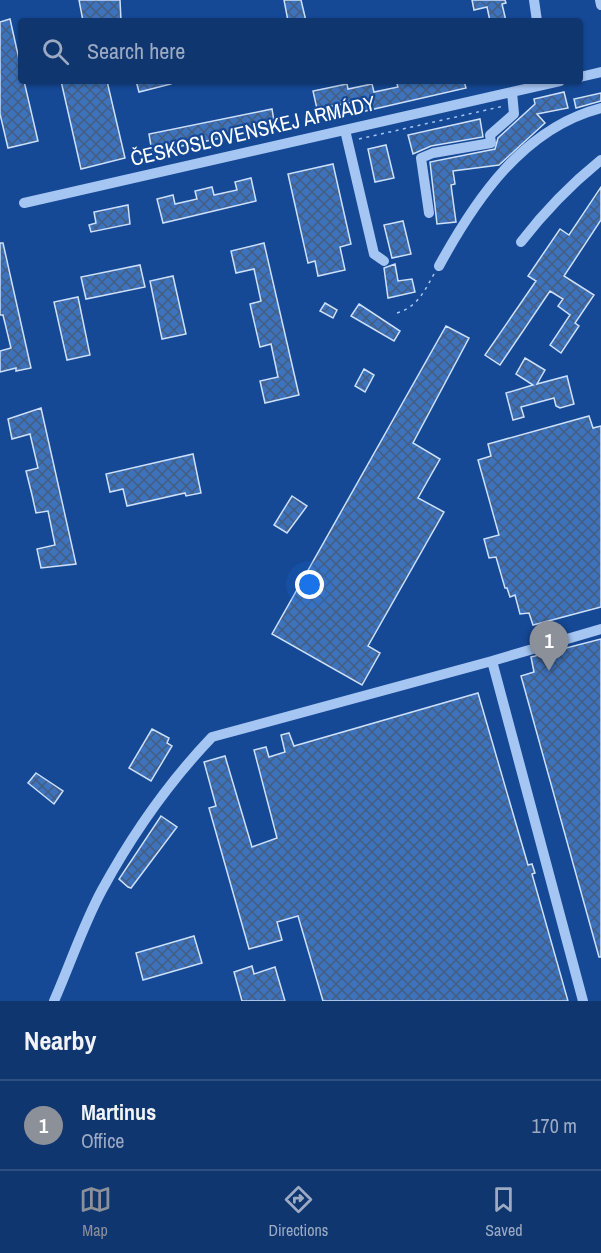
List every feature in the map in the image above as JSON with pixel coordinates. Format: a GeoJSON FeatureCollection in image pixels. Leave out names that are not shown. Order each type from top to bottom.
{"type":"FeatureCollection","features":[{"type":"Feature","properties":{"kind":"street"},"geometry":{"type":"LineString","coordinates":[[534,0],[537,18]]}},
{"type":"Feature","properties":{"kind":"street"},"geometry":{"type":"LineString","coordinates":[[600,0],[601,4]]}},
{"type":"Feature","properties":{"kind":"street"},"geometry":{"type":"LineString","coordinates":[[583,75],[601,72]]}},
{"type":"Feature","properties":{"kind":"street","name":"ČESKOSLOVENSKEJ ARMÁDY"},"geometry":{"type":"LineString","coordinates":[[24,203],[346,136],[545,84]]}},
{"type":"Feature","properties":{"kind":"street"},"geometry":{"type":"LineString","coordinates":[[429,213],[421,158],[434,153],[491,143],[490,135],[514,114],[512,92]]}},
{"type":"Feature","properties":{"kind":"street"},"geometry":{"type":"LineString","coordinates":[[438,266],[461,224],[485,189],[513,161],[543,136],[573,118],[601,108]]}},
{"type":"Feature","properties":{"kind":"street"},"geometry":{"type":"LineString","coordinates":[[346,136],[374,254],[384,261]]}},
{"type":"Feature","properties":{"kind":"street"},"geometry":{"type":"LineString","coordinates":[[521,242],[547,209],[578,178],[601,160]]}},
{"type":"Feature","properties":{"kind":"street"},"geometry":{"type":"LineString","coordinates":[[54,1001],[101,892],[134,837],[180,771],[212,737],[601,630]]}},
{"type":"Feature","properties":{"kind":"street"},"geometry":{"type":"LineString","coordinates":[[492,661],[583,1001]]}},
{"type":"Feature","properties":{"kind":"path"},"geometry":{"type":"LineString","coordinates":[[346,136],[507,105]]}},
{"type":"Feature","properties":{"kind":"path"},"geometry":{"type":"LineString","coordinates":[[397,313],[406,310],[418,301],[438,266]]}},
{"type":"Feature","properties":{"kind":"building"},"geometry":{"type":"Polygon","coordinates":[[[79,0],[120,0],[121,18],[82,18],[79,0]]]}},
{"type":"Feature","properties":{"kind":"building"},"geometry":{"type":"Polygon","coordinates":[[[284,0],[301,0],[305,18],[287,18],[284,0]]]}},
{"type":"Feature","properties":{"kind":"building"},"geometry":{"type":"Polygon","coordinates":[[[472,0],[505,0],[506,3],[502,4],[505,18],[489,18],[487,7],[474,10],[472,0]]]}},
{"type":"Feature","properties":{"kind":"building"},"geometry":{"type":"Polygon","coordinates":[[[10,19],[18,55],[18,84],[25,84],[38,141],[8,148],[0,114],[0,22],[10,19]]]}},
{"type":"Feature","properties":{"kind":"building"},"geometry":{"type":"Polygon","coordinates":[[[62,84],[108,84],[125,158],[81,169],[62,84]]]}},
{"type":"Feature","properties":{"kind":"building"},"geometry":{"type":"Polygon","coordinates":[[[137,84],[171,84],[139,92],[137,84]]]}},
{"type":"Feature","properties":{"kind":"building"},"geometry":{"type":"Polygon","coordinates":[[[347,84],[348,89],[372,84],[374,92],[398,87],[397,84],[465,84],[466,88],[361,112],[359,101],[317,109],[313,91],[347,84]]]}},
{"type":"Feature","properties":{"kind":"building"},"geometry":{"type":"Polygon","coordinates":[[[564,92],[568,108],[537,114],[545,123],[499,165],[453,171],[455,184],[451,185],[456,222],[437,224],[430,162],[495,149],[498,138],[535,104],[534,99],[564,92]]]}},
{"type":"Feature","properties":{"kind":"building"},"geometry":{"type":"Polygon","coordinates":[[[601,93],[601,101],[576,108],[574,99],[601,93]]]}},
{"type":"Feature","properties":{"kind":"building"},"geometry":{"type":"Polygon","coordinates":[[[272,109],[275,127],[152,152],[149,134],[272,109]]]}},
{"type":"Feature","properties":{"kind":"building"},"geometry":{"type":"Polygon","coordinates":[[[480,119],[483,137],[431,146],[413,154],[408,135],[480,119]]]}},
{"type":"Feature","properties":{"kind":"building"},"geometry":{"type":"Polygon","coordinates":[[[386,145],[394,178],[375,182],[368,149],[386,145]]]}},
{"type":"Feature","properties":{"kind":"building"},"geometry":{"type":"Polygon","coordinates":[[[333,164],[351,244],[340,247],[345,270],[318,276],[315,261],[308,263],[288,174],[333,164]]]}},
{"type":"Feature","properties":{"kind":"building"},"geometry":{"type":"Polygon","coordinates":[[[251,178],[256,201],[163,223],[157,199],[173,195],[175,204],[197,199],[195,191],[212,187],[214,195],[237,190],[235,182],[251,178]]]}},
{"type":"Feature","properties":{"kind":"building"},"geometry":{"type":"Polygon","coordinates":[[[601,187],[601,220],[564,276],[594,295],[575,323],[579,326],[561,353],[550,345],[570,315],[558,306],[563,299],[550,291],[500,365],[485,355],[536,281],[528,276],[560,229],[569,235],[601,187]]]}},
{"type":"Feature","properties":{"kind":"building"},"geometry":{"type":"Polygon","coordinates":[[[128,205],[130,224],[91,232],[89,225],[96,223],[94,212],[128,205]]]}},
{"type":"Feature","properties":{"kind":"building"},"geometry":{"type":"Polygon","coordinates":[[[403,221],[411,254],[392,258],[384,225],[403,221]]]}},
{"type":"Feature","properties":{"kind":"building"},"geometry":{"type":"Polygon","coordinates":[[[0,243],[3,243],[31,368],[16,371],[16,368],[0,372],[0,351],[11,348],[3,315],[0,315],[0,243]]]}},
{"type":"Feature","properties":{"kind":"building"},"geometry":{"type":"Polygon","coordinates":[[[264,243],[299,395],[265,403],[260,381],[278,377],[271,344],[260,347],[250,304],[261,301],[254,269],[236,273],[231,251],[264,243]]]}},
{"type":"Feature","properties":{"kind":"building"},"geometry":{"type":"Polygon","coordinates":[[[395,264],[398,281],[412,279],[415,292],[388,298],[384,268],[395,264]]]}},
{"type":"Feature","properties":{"kind":"building"},"geometry":{"type":"Polygon","coordinates":[[[140,265],[145,287],[86,299],[81,277],[140,265]]]}},
{"type":"Feature","properties":{"kind":"building"},"geometry":{"type":"Polygon","coordinates":[[[173,276],[186,334],[162,339],[150,281],[173,276]]]}},
{"type":"Feature","properties":{"kind":"building"},"geometry":{"type":"Polygon","coordinates":[[[78,297],[90,355],[67,360],[54,302],[78,297]]]}},
{"type":"Feature","properties":{"kind":"building"},"geometry":{"type":"Polygon","coordinates":[[[325,303],[337,310],[333,318],[320,311],[325,303]]]}},
{"type":"Feature","properties":{"kind":"building"},"geometry":{"type":"Polygon","coordinates":[[[359,304],[400,331],[394,341],[351,316],[359,304]]]}},
{"type":"Feature","properties":{"kind":"building"},"geometry":{"type":"Polygon","coordinates":[[[446,326],[469,338],[413,443],[440,459],[418,498],[444,512],[368,646],[380,653],[362,685],[272,634],[446,326]]]}},
{"type":"Feature","properties":{"kind":"building"},"geometry":{"type":"Polygon","coordinates":[[[525,358],[545,370],[537,384],[567,376],[574,404],[560,408],[556,406],[554,398],[521,407],[524,417],[513,420],[506,393],[533,385],[516,374],[525,358]]]}},
{"type":"Feature","properties":{"kind":"building"},"geometry":{"type":"Polygon","coordinates":[[[364,369],[374,375],[365,392],[355,386],[364,369]]]}},
{"type":"Feature","properties":{"kind":"building"},"geometry":{"type":"Polygon","coordinates":[[[41,408],[76,564],[41,568],[37,549],[55,545],[48,511],[36,513],[26,471],[38,468],[30,434],[12,439],[8,419],[41,408]]]}},
{"type":"Feature","properties":{"kind":"building"},"geometry":{"type":"Polygon","coordinates":[[[589,416],[593,428],[601,426],[601,607],[533,625],[529,613],[520,614],[515,595],[510,597],[505,588],[496,557],[489,558],[484,539],[499,535],[478,460],[491,456],[488,444],[589,416]]]}},
{"type":"Feature","properties":{"kind":"building"},"geometry":{"type":"Polygon","coordinates":[[[193,454],[201,493],[186,496],[185,493],[127,506],[123,489],[110,492],[106,474],[193,454]]]}},
{"type":"Feature","properties":{"kind":"building"},"geometry":{"type":"Polygon","coordinates":[[[292,496],[307,506],[287,533],[274,525],[292,496]]]}},
{"type":"Feature","properties":{"kind":"building"},"geometry":{"type":"Polygon","coordinates":[[[601,639],[601,957],[599,957],[521,676],[534,672],[531,657],[601,639]]]}},
{"type":"Feature","properties":{"kind":"building"},"geometry":{"type":"Polygon","coordinates":[[[478,693],[528,865],[532,864],[535,873],[532,874],[568,1001],[323,1001],[298,916],[277,922],[282,940],[249,949],[209,808],[216,806],[204,762],[225,756],[252,847],[277,838],[254,750],[266,747],[269,757],[285,752],[281,735],[289,733],[294,746],[478,693]]]}},
{"type":"Feature","properties":{"kind":"building"},"geometry":{"type":"Polygon","coordinates":[[[152,729],[169,738],[167,743],[172,746],[151,781],[129,768],[152,729]]]}},
{"type":"Feature","properties":{"kind":"building"},"geometry":{"type":"Polygon","coordinates":[[[36,773],[63,791],[54,804],[28,783],[36,773]]]}},
{"type":"Feature","properties":{"kind":"building"},"geometry":{"type":"Polygon","coordinates":[[[161,816],[177,827],[131,888],[128,887],[119,879],[161,816]]]}},
{"type":"Feature","properties":{"kind":"building"},"geometry":{"type":"Polygon","coordinates":[[[194,936],[202,963],[143,980],[136,953],[194,936]]]}},
{"type":"Feature","properties":{"kind":"building"},"geometry":{"type":"Polygon","coordinates":[[[252,966],[254,974],[275,967],[285,1001],[242,1001],[234,972],[252,966]]]}},
{"type":"Feature","properties":{"kind":"place","name":"Martinus"},"geometry":{"type":"Point","coordinates":[549,671]}}]}
